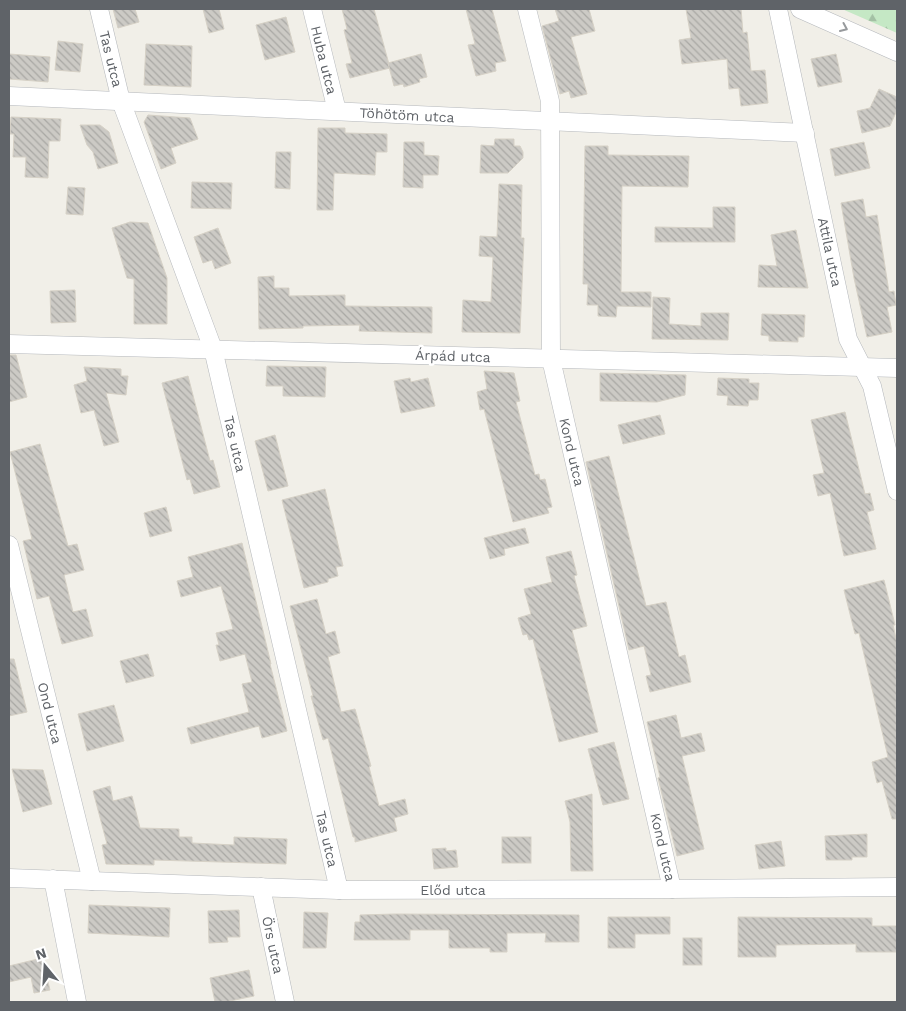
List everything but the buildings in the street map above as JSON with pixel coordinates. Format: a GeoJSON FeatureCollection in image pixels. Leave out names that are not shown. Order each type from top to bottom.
{"type":"FeatureCollection","features":[{"type":"Feature","properties":{"kind":"street","name":"Tas utca"},"geometry":{"type":"LineString","coordinates":[[99,9],[122,102],[213,350],[339,890]]}},
{"type":"Feature","properties":{"kind":"street","name":"Huba utca"},"geometry":{"type":"LineString","coordinates":[[312,9],[337,111]]}},
{"type":"Feature","properties":{"kind":"street","name":"Kond utca"},"geometry":{"type":"LineString","coordinates":[[527,9],[550,101],[550,358],[672,889]]}},
{"type":"Feature","properties":{"kind":"street","name":"Attila utca"},"geometry":{"type":"LineString","coordinates":[[778,9],[848,338],[872,386],[897,491]]}},
{"type":"Feature","properties":{"kind":"street"},"geometry":{"type":"LineString","coordinates":[[800,9],[897,52]]}},
{"type":"Feature","properties":{"kind":"street","name":"Töhötöm utca"},"geometry":{"type":"LineString","coordinates":[[9,96],[805,133]]}},
{"type":"Feature","properties":{"kind":"street","name":"Árpád utca"},"geometry":{"type":"LineString","coordinates":[[9,344],[897,368]]}},
{"type":"Feature","properties":{"kind":"street","name":"Ond utca"},"geometry":{"type":"LineString","coordinates":[[9,545],[92,881]]}},
{"type":"Feature","properties":{"kind":"street","name":"Előd utca"},"geometry":{"type":"LineString","coordinates":[[9,878],[339,890],[897,887]]}},
{"type":"Feature","properties":{"kind":"street"},"geometry":{"type":"LineString","coordinates":[[53,879],[77,1002]]}},
{"type":"Feature","properties":{"kind":"street","name":"Örs utca"},"geometry":{"type":"LineString","coordinates":[[261,887],[285,1002]]}},
{"type":"Feature","properties":{"kind":"green space"},"geometry":{"type":"Polygon","coordinates":[[[842,9],[897,9],[897,33],[842,9]]]}}]}
